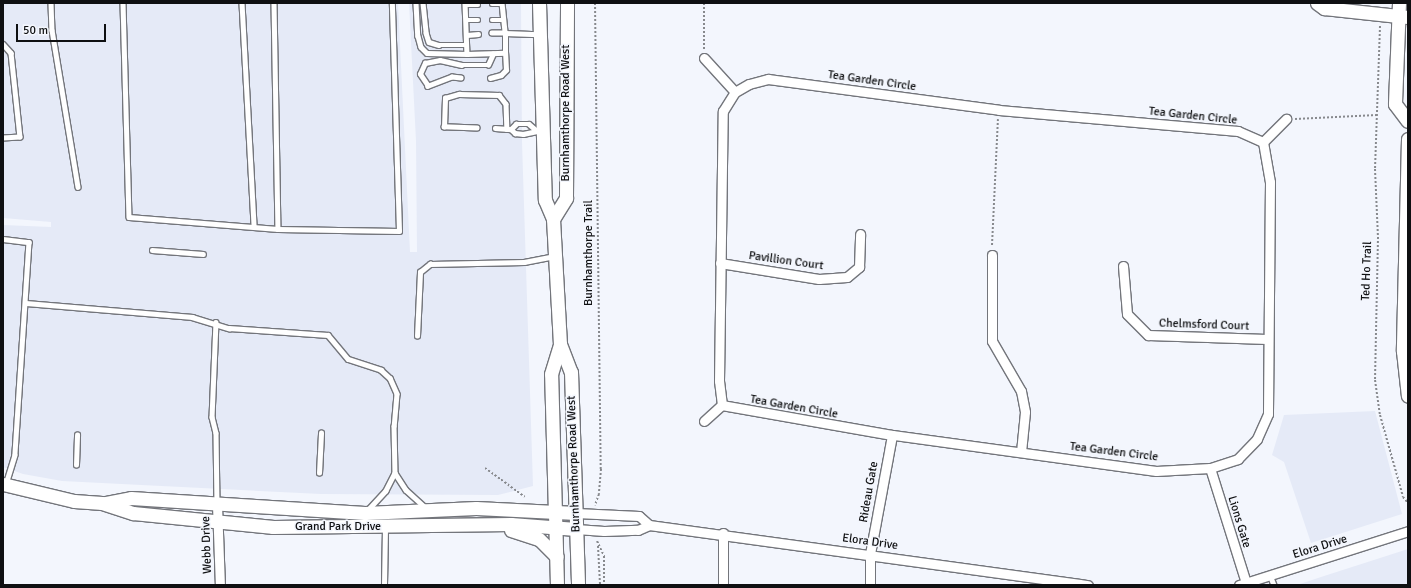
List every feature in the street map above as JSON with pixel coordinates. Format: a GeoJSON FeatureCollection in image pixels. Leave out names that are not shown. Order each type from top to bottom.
{"type":"FeatureCollection","features":[{"type":"Feature","properties":{"kind":"street","name":"Burnhamthorpe Road West"},"geometry":{"type":"LineString","coordinates":[[539,3],[539,130],[545,200],[553,219],[560,344],[571,372],[578,585]]}},
{"type":"Feature","properties":{"kind":"street","name":"Burnhamthorpe Road West"},"geometry":{"type":"LineString","coordinates":[[553,219],[566,198],[567,3]]}},
{"type":"Feature","properties":{"kind":"street"},"geometry":{"type":"LineString","coordinates":[[1317,3],[1324,8],[1402,12],[1395,104],[1408,121]]}},
{"type":"Feature","properties":{"kind":"street"},"geometry":{"type":"LineString","coordinates":[[704,58],[735,92],[723,111],[719,381],[722,405],[704,420]]}},
{"type":"Feature","properties":{"kind":"street","name":"Tea Garden Circle"},"geometry":{"type":"LineString","coordinates":[[722,405],[892,435],[1156,471],[1210,468],[1238,459],[1257,439],[1268,414],[1267,339],[1270,182],[1263,142],[1238,131],[999,110],[768,79],[749,84],[735,92]]}},
{"type":"Feature","properties":{"kind":"street"},"geometry":{"type":"LineString","coordinates":[[1263,142],[1286,119]]}},
{"type":"Feature","properties":{"kind":"street"},"geometry":{"type":"LineString","coordinates":[[1408,139],[1403,350],[1408,396]]}},
{"type":"Feature","properties":{"kind":"street","name":"Pavillion Court"},"geometry":{"type":"LineString","coordinates":[[720,263],[818,279],[847,277],[859,267],[860,234]]}},
{"type":"Feature","properties":{"kind":"street"},"geometry":{"type":"LineString","coordinates":[[992,255],[992,341],[1021,391],[1025,412],[1021,452]]}},
{"type":"Feature","properties":{"kind":"street","name":"Chelmsford Court"},"geometry":{"type":"LineString","coordinates":[[1122,266],[1127,314],[1148,335],[1267,339]]}},
{"type":"Feature","properties":{"kind":"street","name":"Burnhamthorpe Road West"},"geometry":{"type":"LineString","coordinates":[[558,585],[551,374],[560,344]]}},
{"type":"Feature","properties":{"kind":"street","name":"Rideau Gate"},"geometry":{"type":"LineString","coordinates":[[870,585],[870,554],[892,435]]}},
{"type":"Feature","properties":{"kind":"street","name":"Lions Gate"},"geometry":{"type":"LineString","coordinates":[[1210,468],[1243,584]]}},
{"type":"Feature","properties":{"kind":"street","name":"Grand Park Drive"},"geometry":{"type":"LineString","coordinates":[[4,485],[74,501],[102,503],[133,513],[218,523],[273,527],[460,527],[511,524],[576,528]]}},
{"type":"Feature","properties":{"kind":"street","name":"Grand Park Drive"},"geometry":{"type":"LineString","coordinates":[[102,503],[131,498],[217,505],[365,513],[476,508],[576,513]]}},
{"type":"Feature","properties":{"kind":"street","name":"Webb Drive"},"geometry":{"type":"LineString","coordinates":[[217,505],[220,585]]}},
{"type":"Feature","properties":{"kind":"street","name":"Elora Drive"},"geometry":{"type":"LineString","coordinates":[[576,513],[640,516],[649,525]]}},
{"type":"Feature","properties":{"kind":"street","name":"Elora Drive"},"geometry":{"type":"LineString","coordinates":[[576,528],[604,531],[638,530],[649,525],[723,533],[870,554],[1029,581],[1088,585]]}},
{"type":"Feature","properties":{"kind":"street"},"geometry":{"type":"LineString","coordinates":[[460,527],[466,531],[520,531],[539,539],[556,557]]}},
{"type":"Feature","properties":{"kind":"street","name":"Elora Drive"},"geometry":{"type":"LineString","coordinates":[[1243,584],[1408,531]]}},
{"type":"Feature","properties":{"kind":"street"},"geometry":{"type":"LineString","coordinates":[[723,533],[723,585]]}},
{"type":"Feature","properties":{"kind":"lane"},"geometry":{"type":"LineString","coordinates":[[51,3],[52,30],[78,187]]}},
{"type":"Feature","properties":{"kind":"lane"},"geometry":{"type":"LineString","coordinates":[[123,3],[129,217],[278,229],[399,232],[392,3]]}},
{"type":"Feature","properties":{"kind":"lane"},"geometry":{"type":"LineString","coordinates":[[242,3],[254,227]]}},
{"type":"Feature","properties":{"kind":"lane"},"geometry":{"type":"LineString","coordinates":[[274,3],[278,229]]}},
{"type":"Feature","properties":{"kind":"lane"},"geometry":{"type":"LineString","coordinates":[[416,3],[418,36],[421,47],[427,52],[467,54],[505,53]]}},
{"type":"Feature","properties":{"kind":"lane"},"geometry":{"type":"LineString","coordinates":[[423,3],[426,34],[429,42],[439,45],[467,45]]}},
{"type":"Feature","properties":{"kind":"lane"},"geometry":{"type":"LineString","coordinates":[[467,54],[465,4],[478,4]]}},
{"type":"Feature","properties":{"kind":"lane"},"geometry":{"type":"LineString","coordinates":[[490,78],[502,75],[506,70],[505,33],[502,4],[492,4]]}},
{"type":"Feature","properties":{"kind":"lane"},"geometry":{"type":"LineString","coordinates":[[466,20],[478,20]]}},
{"type":"Feature","properties":{"kind":"lane"},"geometry":{"type":"LineString","coordinates":[[492,20],[504,20]]}},
{"type":"Feature","properties":{"kind":"lane"},"geometry":{"type":"LineString","coordinates":[[492,33],[540,34]]}},
{"type":"Feature","properties":{"kind":"lane"},"geometry":{"type":"LineString","coordinates":[[467,35],[478,34]]}},
{"type":"Feature","properties":{"kind":"lane"},"geometry":{"type":"LineString","coordinates":[[3,44],[11,53],[20,137],[3,138]]}},
{"type":"Feature","properties":{"kind":"lane"},"geometry":{"type":"LineString","coordinates":[[461,78],[452,77],[428,86],[420,74],[426,63],[440,60],[461,65],[488,65],[493,54]]}},
{"type":"Feature","properties":{"kind":"lane"},"geometry":{"type":"LineString","coordinates":[[476,128],[444,127],[446,98],[460,94],[499,95],[506,104],[509,129]]}},
{"type":"Feature","properties":{"kind":"lane"},"geometry":{"type":"LineString","coordinates":[[495,128],[509,129],[515,133],[529,135],[539,130],[530,124],[516,124],[509,129]]}},
{"type":"Feature","properties":{"kind":"lane"},"geometry":{"type":"LineString","coordinates":[[3,239],[29,242],[26,303],[14,455],[4,485]]}},
{"type":"Feature","properties":{"kind":"lane"},"geometry":{"type":"LineString","coordinates":[[152,250],[203,254]]}},
{"type":"Feature","properties":{"kind":"lane"},"geometry":{"type":"LineString","coordinates":[[417,336],[420,272],[430,264],[524,262],[554,256]]}},
{"type":"Feature","properties":{"kind":"lane"},"geometry":{"type":"LineString","coordinates":[[26,303],[192,317],[216,322],[229,328],[328,335],[348,359],[381,370],[390,378],[397,394],[394,426],[395,472],[386,491],[365,513]]}},
{"type":"Feature","properties":{"kind":"lane"},"geometry":{"type":"LineString","coordinates":[[216,322],[212,417],[216,433],[217,505]]}},
{"type":"Feature","properties":{"kind":"lane"},"geometry":{"type":"LineString","coordinates":[[320,473],[321,433]]}},
{"type":"Feature","properties":{"kind":"lane"},"geometry":{"type":"LineString","coordinates":[[76,465],[77,435]]}},
{"type":"Feature","properties":{"kind":"lane"},"geometry":{"type":"LineString","coordinates":[[395,472],[406,490],[428,510]]}},
{"type":"Feature","properties":{"kind":"lane"},"geometry":{"type":"LineString","coordinates":[[384,585],[385,527]]}},
{"type":"Feature","properties":{"kind":"lane"},"geometry":{"type":"LineString","coordinates":[[1270,575],[1274,585]]}},
{"type":"Feature","properties":{"kind":"path","name":"Burnhamthorpe Trail"},"geometry":{"type":"LineString","coordinates":[[595,3],[601,469],[599,494],[595,502]]}},
{"type":"Feature","properties":{"kind":"path"},"geometry":{"type":"LineString","coordinates":[[704,3],[704,58]]}},
{"type":"Feature","properties":{"kind":"path","name":"Ted Ho Trail"},"geometry":{"type":"LineString","coordinates":[[1379,34],[1375,380],[1380,415],[1403,497],[1408,503]]}},
{"type":"Feature","properties":{"kind":"path"},"geometry":{"type":"LineString","coordinates":[[992,255],[999,110]]}},
{"type":"Feature","properties":{"kind":"path"},"geometry":{"type":"LineString","coordinates":[[1286,119],[1377,116]]}},
{"type":"Feature","properties":{"kind":"path"},"geometry":{"type":"LineString","coordinates":[[485,468],[525,497]]}},
{"type":"Feature","properties":{"kind":"path"},"geometry":{"type":"LineString","coordinates":[[600,585],[597,544],[604,556],[604,585]]}},
{"type":"Feature","properties":{"kind":"shaded area"},"geometry":{"type":"Polygon","coordinates":[[[3,3],[398,3],[410,252],[417,252],[416,141],[409,3],[521,3],[522,142],[533,486],[498,495],[321,494],[62,481],[23,474],[3,467],[3,225],[51,227],[51,222],[3,218],[3,3]]]}},
{"type":"Feature","properties":{"kind":"shaded area"},"geometry":{"type":"Polygon","coordinates":[[[1375,411],[1402,514],[1311,543],[1284,462],[1272,455],[1284,415],[1375,411]]]}},
{"type":"Feature","properties":{"kind":"shaded area"},"geometry":{"type":"Polygon","coordinates":[[[1408,549],[1408,585],[1297,585],[1321,577],[1408,549]]]}}]}
